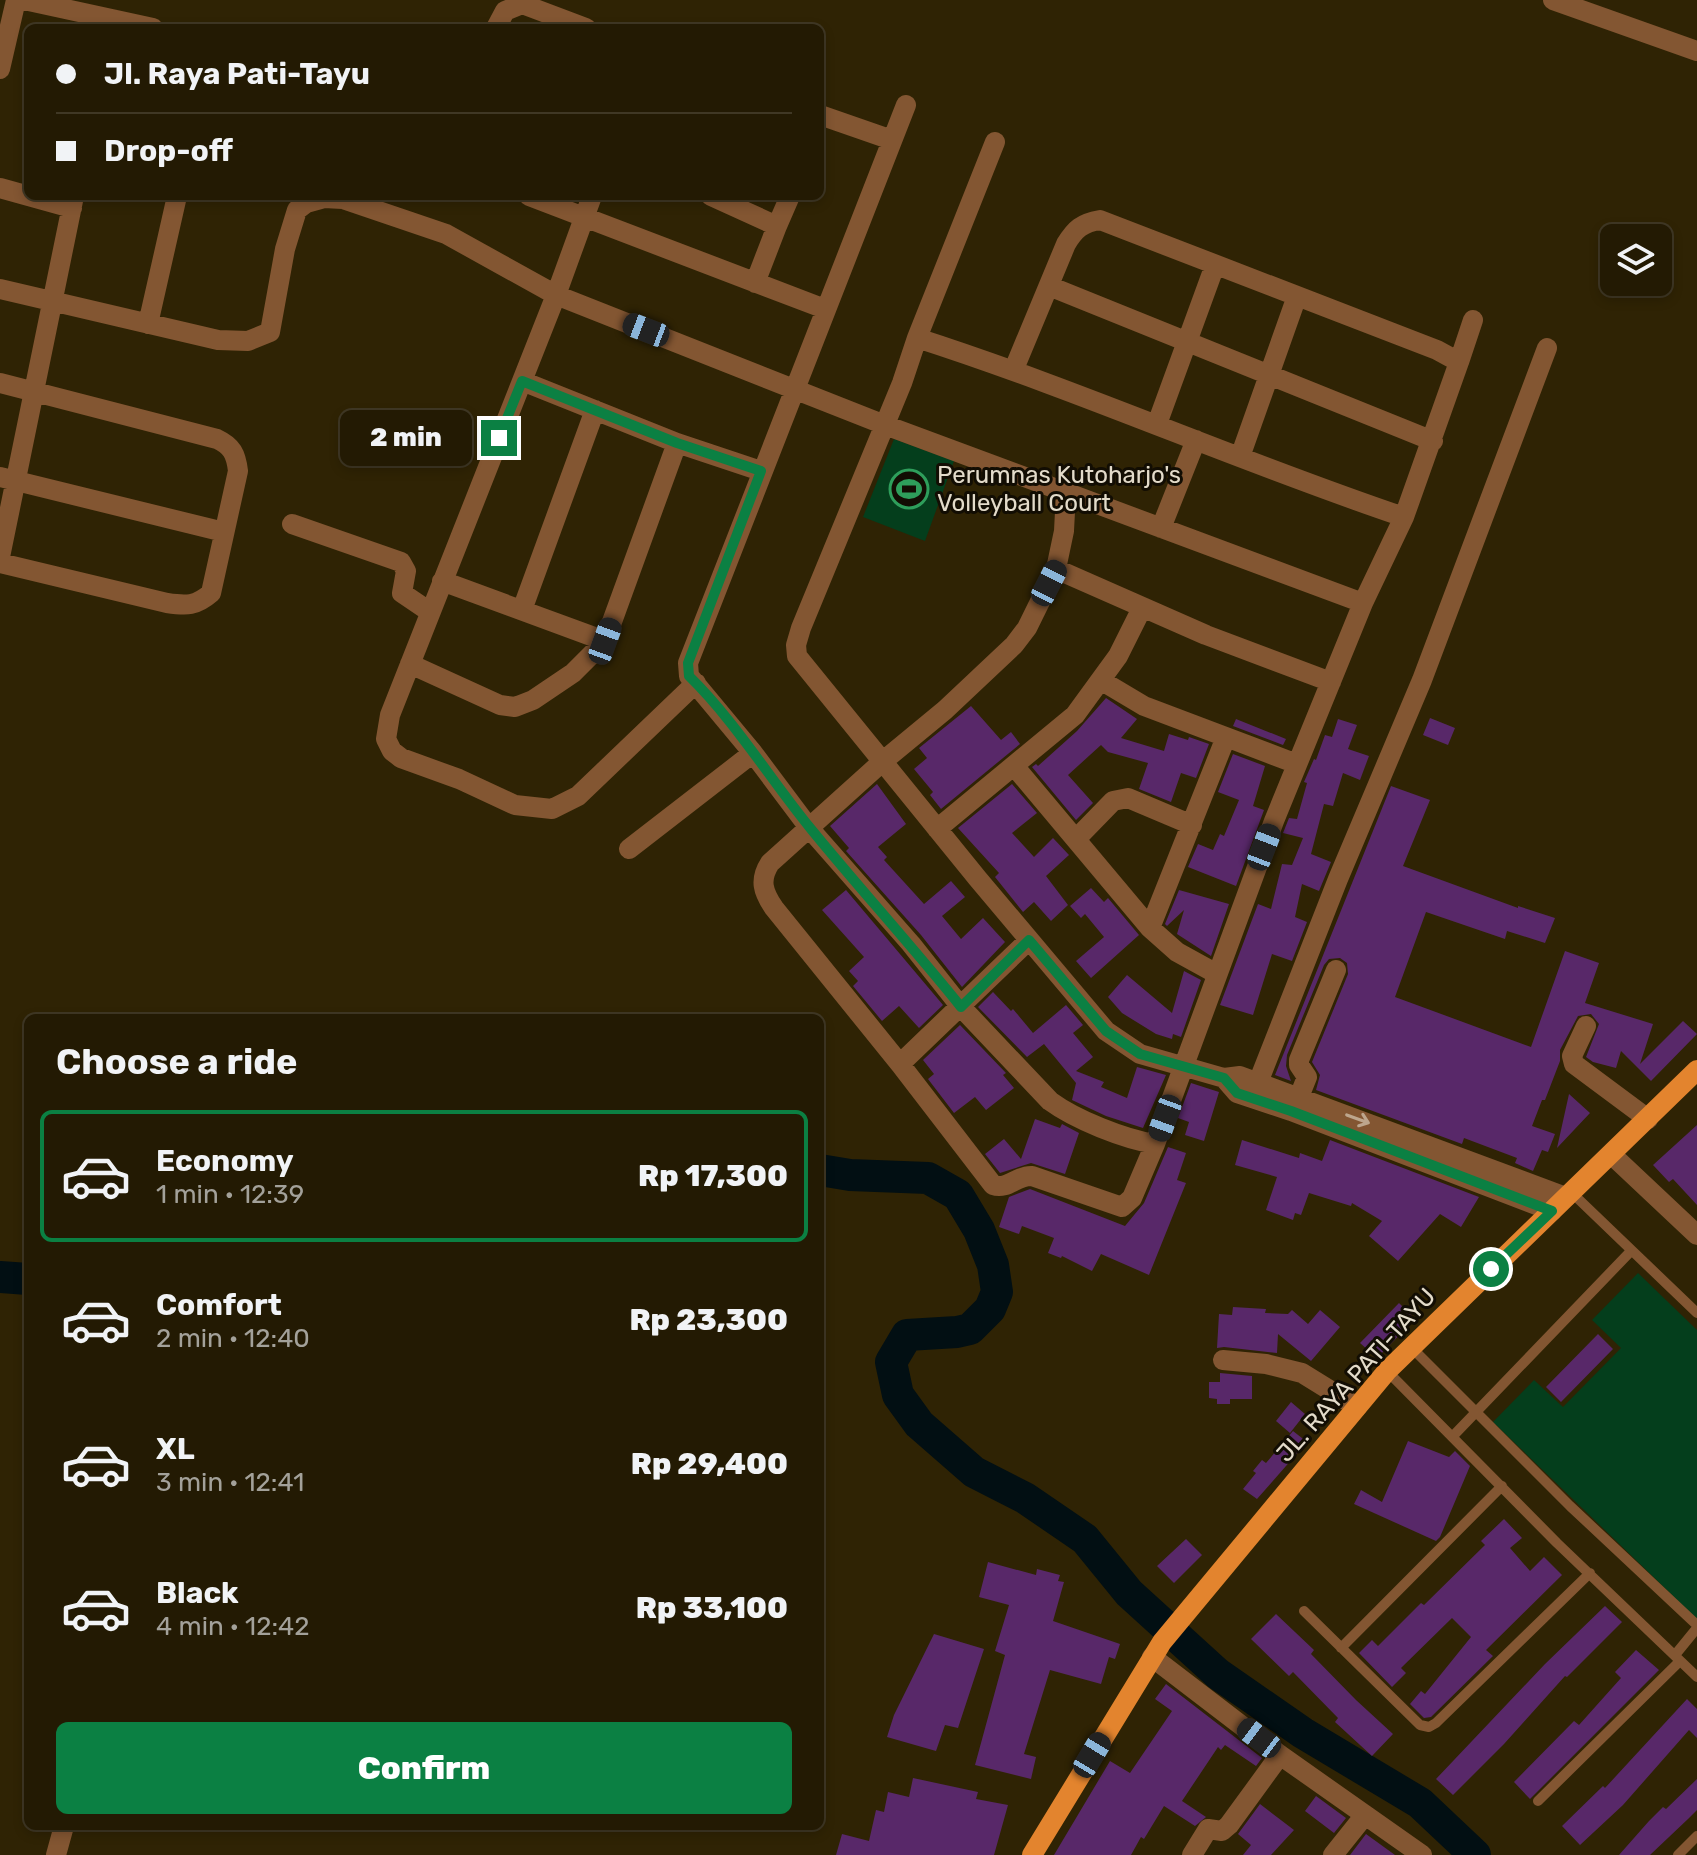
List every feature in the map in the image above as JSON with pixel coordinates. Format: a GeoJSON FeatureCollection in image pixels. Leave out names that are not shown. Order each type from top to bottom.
{"type":"FeatureCollection","features":[{"type":"Feature","properties":{"kind":"main road","name":"JL. RAYA PATI-TAYU"},"geometry":{"type":"LineString","coordinates":[[1157,1649],[1202,1591],[1410,1346],[1697,1070]]}},
{"type":"Feature","properties":{"kind":"main road"},"geometry":{"type":"LineString","coordinates":[[1032,1855],[1157,1649]]}},
{"type":"Feature","properties":{"kind":"street"},"geometry":{"type":"LineString","coordinates":[[0,69],[16,0]]}},
{"type":"Feature","properties":{"kind":"street"},"geometry":{"type":"LineString","coordinates":[[24,0],[112,23]]}},
{"type":"Feature","properties":{"kind":"street"},"geometry":{"type":"LineString","coordinates":[[1553,0],[1697,51]]}},
{"type":"Feature","properties":{"kind":"street"},"geometry":{"type":"LineString","coordinates":[[498,24],[505,11],[522,4],[575,24]]}},
{"type":"Feature","properties":{"kind":"street"},"geometry":{"type":"LineString","coordinates":[[906,105],[688,663],[689,676],[753,753],[810,829],[911,944],[961,1007],[1050,1101],[1062,1110],[1155,1144]]}},
{"type":"Feature","properties":{"kind":"street"},"geometry":{"type":"LineString","coordinates":[[824,119],[892,140]]}},
{"type":"Feature","properties":{"kind":"street"},"geometry":{"type":"LineString","coordinates":[[995,142],[796,645],[797,656],[1106,1031],[1140,1054],[1224,1078],[1240,1076],[1256,1090],[1563,1200]]}},
{"type":"Feature","properties":{"kind":"street"},"geometry":{"type":"LineString","coordinates":[[0,188],[24,193]]}},
{"type":"Feature","properties":{"kind":"street"},"geometry":{"type":"LineString","coordinates":[[148,324],[176,200]]}},
{"type":"Feature","properties":{"kind":"street"},"geometry":{"type":"LineString","coordinates":[[0,289],[148,324],[234,342],[248,341],[270,332],[285,249],[297,210],[306,200]]}},
{"type":"Feature","properties":{"kind":"street"},"geometry":{"type":"LineString","coordinates":[[346,200],[446,234],[556,295],[885,425],[1363,603]]}},
{"type":"Feature","properties":{"kind":"street"},"geometry":{"type":"LineString","coordinates":[[539,200],[825,309]]}},
{"type":"Feature","properties":{"kind":"street"},"geometry":{"type":"LineString","coordinates":[[590,200],[556,295],[410,664],[386,728],[386,739],[392,751],[412,764],[459,779],[515,805],[552,809],[578,796],[696,683]]}},
{"type":"Feature","properties":{"kind":"street"},"geometry":{"type":"LineString","coordinates":[[723,200],[777,226]]}},
{"type":"Feature","properties":{"kind":"street"},"geometry":{"type":"LineString","coordinates":[[755,283],[788,200]]}},
{"type":"Feature","properties":{"kind":"street"},"geometry":{"type":"LineString","coordinates":[[0,557],[8,479],[33,392],[73,202]]}},
{"type":"Feature","properties":{"kind":"street"},"geometry":{"type":"LineString","coordinates":[[1014,369],[1074,230],[1085,222],[1100,220],[1437,350],[1459,362]]}},
{"type":"Feature","properties":{"kind":"street"},"geometry":{"type":"LineString","coordinates":[[1157,424],[1215,265]]}},
{"type":"Feature","properties":{"kind":"street"},"geometry":{"type":"LineString","coordinates":[[1049,286],[1433,441]]}},
{"type":"Feature","properties":{"kind":"street"},"geometry":{"type":"LineString","coordinates":[[1240,457],[1297,296]]}},
{"type":"Feature","properties":{"kind":"street"},"geometry":{"type":"LineString","coordinates":[[1066,492],[1064,531],[1056,569],[1027,628],[1014,645],[945,710],[770,863],[763,873],[765,895],[985,1176],[997,1187],[1006,1186],[1023,1176],[1032,1176],[1122,1207],[1132,1198],[1155,1144],[1297,764],[1363,603],[1404,517],[1473,320]]}},
{"type":"Feature","properties":{"kind":"street"},"geometry":{"type":"LineString","coordinates":[[917,338],[1014,369],[1404,517]]}},
{"type":"Feature","properties":{"kind":"street"},"geometry":{"type":"LineString","coordinates":[[1256,1090],[1338,879],[1422,680],[1547,348]]}},
{"type":"Feature","properties":{"kind":"street"},"geometry":{"type":"LineString","coordinates":[[522,381],[677,443],[761,471]]}},
{"type":"Feature","properties":{"kind":"street"},"geometry":{"type":"LineString","coordinates":[[0,383],[217,439],[228,444],[237,456],[238,471],[211,593],[199,603],[185,606],[0,563]]}},
{"type":"Feature","properties":{"kind":"street"},"geometry":{"type":"LineString","coordinates":[[522,610],[595,410]]}},
{"type":"Feature","properties":{"kind":"street"},"geometry":{"type":"LineString","coordinates":[[1161,528],[1196,440]]}},
{"type":"Feature","properties":{"kind":"street"},"geometry":{"type":"LineString","coordinates":[[410,664],[500,705],[515,707],[533,700],[573,673],[605,641],[677,443]]}},
{"type":"Feature","properties":{"kind":"street"},"geometry":{"type":"LineString","coordinates":[[8,479],[224,532]]}},
{"type":"Feature","properties":{"kind":"street"},"geometry":{"type":"LineString","coordinates":[[292,524],[401,562],[406,571],[402,593],[430,612]]}},
{"type":"Feature","properties":{"kind":"street"},"geometry":{"type":"LineString","coordinates":[[1056,569],[1206,635],[1331,682]]}},
{"type":"Feature","properties":{"kind":"street"},"geometry":{"type":"LineString","coordinates":[[442,581],[605,641]]}},
{"type":"Feature","properties":{"kind":"street"},"geometry":{"type":"LineString","coordinates":[[937,829],[1075,715],[1118,656],[1142,608]]}},
{"type":"Feature","properties":{"kind":"street"},"geometry":{"type":"LineString","coordinates":[[1102,681],[1144,706],[1297,764]]}},
{"type":"Feature","properties":{"kind":"street"},"geometry":{"type":"LineString","coordinates":[[1150,928],[1226,737]]}},
{"type":"Feature","properties":{"kind":"street"},"geometry":{"type":"LineString","coordinates":[[629,849],[753,753]]}},
{"type":"Feature","properties":{"kind":"street"},"geometry":{"type":"LineString","coordinates":[[1015,767],[1150,928],[1177,952],[1217,974]]}},
{"type":"Feature","properties":{"kind":"street"},"geometry":{"type":"LineString","coordinates":[[1077,838],[1113,801],[1120,798],[1128,798],[1192,825]]}},
{"type":"Feature","properties":{"kind":"street"},"geometry":{"type":"LineString","coordinates":[[900,1064],[1029,940]]}},
{"type":"Feature","properties":{"kind":"street"},"geometry":{"type":"LineString","coordinates":[[1299,1097],[1307,1077],[1299,1065],[1300,1057],[1336,970]]}},
{"type":"Feature","properties":{"kind":"street"},"geometry":{"type":"LineString","coordinates":[[1586,1026],[1572,1056],[1574,1064],[1648,1119]]}},
{"type":"Feature","properties":{"kind":"street"},"geometry":{"type":"LineString","coordinates":[[1256,1090],[1299,1097],[1317,1112]]}},
{"type":"Feature","properties":{"kind":"street"},"geometry":{"type":"LineString","coordinates":[[1612,1155],[1697,1235]]}},
{"type":"Feature","properties":{"kind":"street"},"geometry":{"type":"LineString","coordinates":[[1223,1360],[1266,1364],[1302,1373],[1357,1407]]}},
{"type":"Feature","properties":{"kind":"street"},"geometry":{"type":"LineString","coordinates":[[1157,1649],[1280,1755],[1422,1855]]}},
{"type":"Feature","properties":{"kind":"street"},"geometry":{"type":"LineString","coordinates":[[1192,1855],[1208,1829],[1222,1831],[1229,1825],[1280,1755]]}},
{"type":"Feature","properties":{"kind":"street"},"geometry":{"type":"LineString","coordinates":[[1333,1855],[1365,1815]]}},
{"type":"Feature","properties":{"kind":"street"},"geometry":{"type":"LineString","coordinates":[[56,1855],[63,1830]]}},
{"type":"Feature","properties":{"kind":"lane"},"geometry":{"type":"LineString","coordinates":[[1563,1200],[1631,1251],[1697,1313]]}},
{"type":"Feature","properties":{"kind":"lane"},"geometry":{"type":"LineString","coordinates":[[1453,1436],[1631,1251]]}},
{"type":"Feature","properties":{"kind":"lane"},"geometry":{"type":"LineString","coordinates":[[1410,1346],[1475,1413],[1697,1626],[1678,1658],[1538,1801]]}},
{"type":"Feature","properties":{"kind":"lane"},"geometry":{"type":"LineString","coordinates":[[1387,1371],[1557,1543],[1697,1677]]}},
{"type":"Feature","properties":{"kind":"lane"},"geometry":{"type":"LineString","coordinates":[[1341,1648],[1502,1486]]}},
{"type":"Feature","properties":{"kind":"lane"},"geometry":{"type":"LineString","coordinates":[[1304,1611],[1420,1725],[1429,1727],[1590,1573]]}},
{"type":"Feature","properties":{"kind":"lane"},"geometry":{"type":"LineString","coordinates":[[1678,1855],[1697,1836]]}},
{"type":"Feature","properties":{"kind":"green space","name":"Perumnas Kutoharjo's Volleyball Court"},"geometry":{"type":"Polygon","coordinates":[[[894,439],[954,461],[925,541],[863,517],[894,439]]]}},
{"type":"Feature","properties":{"kind":"green space"},"geometry":{"type":"Polygon","coordinates":[[[1638,1273],[1697,1330],[1697,1619],[1493,1422],[1534,1380],[1563,1407],[1621,1348],[1592,1320],[1638,1273]]]}},
{"type":"Feature","properties":{"kind":"building"},"geometry":{"type":"Polygon","coordinates":[[[1106,698],[1137,719],[1121,738],[1164,751],[1169,734],[1209,744],[1196,778],[1181,773],[1171,802],[1139,789],[1148,763],[1108,752],[1101,745],[1068,775],[1093,803],[1076,820],[1032,767],[1038,766],[1077,731],[1106,698]]]}},
{"type":"Feature","properties":{"kind":"building"},"geometry":{"type":"Polygon","coordinates":[[[971,706],[1001,740],[1011,732],[1020,744],[941,809],[930,795],[933,792],[914,769],[927,758],[919,748],[971,706]]]}},
{"type":"Feature","properties":{"kind":"building"},"geometry":{"type":"Polygon","coordinates":[[[1430,718],[1455,728],[1448,745],[1423,735],[1430,718]]]}},
{"type":"Feature","properties":{"kind":"building"},"geometry":{"type":"Polygon","coordinates":[[[1236,719],[1286,739],[1283,745],[1233,726],[1236,719]]]}},
{"type":"Feature","properties":{"kind":"building"},"geometry":{"type":"Polygon","coordinates":[[[1338,719],[1357,725],[1348,749],[1369,756],[1360,780],[1343,773],[1333,806],[1324,804],[1311,854],[1331,862],[1319,891],[1302,884],[1295,917],[1307,922],[1292,961],[1272,954],[1253,1015],[1220,1005],[1258,904],[1271,909],[1282,864],[1292,865],[1303,838],[1283,833],[1289,818],[1297,819],[1307,783],[1304,782],[1325,735],[1332,737],[1338,719]]]}},
{"type":"Feature","properties":{"kind":"building"},"geometry":{"type":"Polygon","coordinates":[[[1233,754],[1265,766],[1253,806],[1264,810],[1236,886],[1188,867],[1198,844],[1213,850],[1220,834],[1224,836],[1239,800],[1218,792],[1233,754]]]}},
{"type":"Feature","properties":{"kind":"building"},"geometry":{"type":"Polygon","coordinates":[[[877,784],[906,824],[878,847],[887,857],[884,860],[924,904],[951,881],[965,897],[942,916],[961,939],[983,918],[1005,942],[962,987],[921,935],[846,851],[849,848],[830,826],[877,784]]]}},
{"type":"Feature","properties":{"kind":"building"},"geometry":{"type":"Polygon","coordinates":[[[1012,784],[1037,813],[1012,833],[1034,857],[1053,838],[1069,855],[1046,876],[1068,905],[1051,921],[1034,902],[1023,912],[995,877],[999,873],[958,828],[1012,784]]]}},
{"type":"Feature","properties":{"kind":"building"},"geometry":{"type":"Polygon","coordinates":[[[1391,786],[1430,800],[1403,866],[1518,908],[1555,918],[1545,943],[1507,931],[1505,939],[1426,912],[1395,997],[1531,1047],[1565,951],[1599,963],[1585,1003],[1653,1024],[1640,1064],[1683,1021],[1697,1034],[1651,1081],[1621,1051],[1616,1068],[1586,1057],[1599,1024],[1591,1014],[1578,1016],[1560,1050],[1560,1061],[1532,1126],[1555,1134],[1548,1152],[1542,1150],[1533,1171],[1515,1163],[1517,1158],[1464,1138],[1462,1144],[1316,1090],[1320,1075],[1312,1062],[1348,974],[1347,963],[1340,958],[1329,959],[1324,965],[1287,1055],[1286,1066],[1291,1081],[1275,1075],[1391,786]]]}},
{"type":"Feature","properties":{"kind":"building"},"geometry":{"type":"Polygon","coordinates":[[[1091,888],[1104,902],[1108,898],[1139,935],[1091,978],[1076,961],[1104,937],[1085,914],[1081,918],[1070,906],[1091,888]]]}},
{"type":"Feature","properties":{"kind":"building"},"geometry":{"type":"Polygon","coordinates":[[[846,890],[943,1005],[919,1028],[899,1006],[882,1021],[853,986],[858,981],[849,971],[864,957],[822,910],[846,890]]]}},
{"type":"Feature","properties":{"kind":"building"},"geometry":{"type":"Polygon","coordinates":[[[1179,890],[1229,904],[1211,956],[1177,934],[1184,910],[1167,926],[1165,924],[1179,890]]]}},
{"type":"Feature","properties":{"kind":"building"},"geometry":{"type":"Polygon","coordinates":[[[1184,971],[1201,980],[1181,1037],[1173,1034],[1172,1039],[1156,1034],[1122,1013],[1108,997],[1127,975],[1172,1013],[1184,971]]]}},
{"type":"Feature","properties":{"kind":"building"},"geometry":{"type":"Polygon","coordinates":[[[993,992],[1011,1011],[1013,1009],[1033,1033],[1066,1005],[1083,1025],[1073,1033],[1093,1057],[1076,1071],[1104,1082],[1101,1087],[1127,1098],[1137,1067],[1166,1075],[1143,1128],[1106,1116],[1072,1100],[1076,1083],[1044,1044],[1027,1057],[978,1007],[993,992]]]}},
{"type":"Feature","properties":{"kind":"building"},"geometry":{"type":"Polygon","coordinates":[[[960,1025],[1006,1073],[1003,1075],[1014,1088],[986,1110],[975,1097],[954,1113],[928,1079],[934,1074],[923,1060],[960,1025]]]}},
{"type":"Feature","properties":{"kind":"building"},"geometry":{"type":"Polygon","coordinates":[[[1191,1083],[1219,1092],[1204,1141],[1185,1135],[1189,1122],[1178,1118],[1191,1083]]]}},
{"type":"Feature","properties":{"kind":"building"},"geometry":{"type":"Polygon","coordinates":[[[1569,1094],[1590,1113],[1557,1148],[1569,1094]]]}},
{"type":"Feature","properties":{"kind":"building"},"geometry":{"type":"Polygon","coordinates":[[[1035,1119],[1060,1128],[1062,1124],[1079,1133],[1065,1174],[1031,1163],[1000,1173],[985,1154],[1004,1139],[1021,1159],[1035,1119]]]}},
{"type":"Feature","properties":{"kind":"building"},"geometry":{"type":"Polygon","coordinates":[[[1697,1125],[1697,1205],[1673,1179],[1669,1182],[1653,1165],[1697,1125]]]}},
{"type":"Feature","properties":{"kind":"building"},"geometry":{"type":"Polygon","coordinates":[[[1242,1140],[1299,1158],[1300,1153],[1322,1161],[1330,1140],[1479,1197],[1461,1227],[1440,1214],[1398,1261],[1369,1236],[1382,1221],[1352,1203],[1351,1206],[1309,1193],[1301,1215],[1295,1213],[1293,1220],[1266,1210],[1277,1177],[1235,1165],[1242,1140]]]}},
{"type":"Feature","properties":{"kind":"building"},"geometry":{"type":"Polygon","coordinates":[[[1168,1147],[1186,1153],[1177,1180],[1186,1183],[1149,1275],[1101,1254],[1092,1271],[1062,1256],[1048,1253],[1054,1238],[1022,1226],[1019,1234],[999,1227],[1009,1197],[1030,1189],[1125,1226],[1144,1203],[1168,1147]]]}},
{"type":"Feature","properties":{"kind":"building"},"geometry":{"type":"Polygon","coordinates":[[[1399,1303],[1415,1319],[1377,1358],[1360,1343],[1399,1303]]]}},
{"type":"Feature","properties":{"kind":"building"},"geometry":{"type":"Polygon","coordinates":[[[1233,1307],[1266,1309],[1265,1313],[1288,1314],[1292,1310],[1308,1324],[1320,1310],[1340,1327],[1311,1361],[1278,1334],[1277,1353],[1217,1348],[1219,1314],[1232,1315],[1233,1307]]]}},
{"type":"Feature","properties":{"kind":"building"},"geometry":{"type":"Polygon","coordinates":[[[1598,1334],[1613,1349],[1561,1402],[1546,1387],[1598,1334]]]}},
{"type":"Feature","properties":{"kind":"building"},"geometry":{"type":"Polygon","coordinates":[[[1220,1373],[1252,1376],[1252,1399],[1230,1399],[1230,1404],[1217,1404],[1217,1399],[1209,1398],[1209,1382],[1220,1382],[1220,1373]]]}},
{"type":"Feature","properties":{"kind":"building"},"geometry":{"type":"Polygon","coordinates":[[[1291,1402],[1305,1414],[1290,1433],[1276,1421],[1291,1402]]]}},
{"type":"Feature","properties":{"kind":"building"},"geometry":{"type":"Polygon","coordinates":[[[1293,1431],[1307,1442],[1257,1499],[1243,1489],[1262,1460],[1266,1463],[1293,1431]]]}},
{"type":"Feature","properties":{"kind":"building"},"geometry":{"type":"Polygon","coordinates":[[[1408,1441],[1449,1457],[1455,1451],[1470,1466],[1436,1541],[1354,1504],[1361,1490],[1382,1502],[1408,1441]]]}},
{"type":"Feature","properties":{"kind":"building"},"geometry":{"type":"Polygon","coordinates":[[[1504,1519],[1522,1538],[1510,1548],[1530,1571],[1544,1557],[1562,1575],[1486,1650],[1493,1656],[1431,1717],[1424,1718],[1410,1704],[1421,1691],[1425,1694],[1471,1637],[1452,1618],[1401,1668],[1406,1673],[1392,1687],[1359,1653],[1372,1640],[1378,1646],[1421,1603],[1424,1605],[1485,1545],[1481,1541],[1504,1519]]]}},
{"type":"Feature","properties":{"kind":"building"},"geometry":{"type":"Polygon","coordinates":[[[1186,1539],[1202,1555],[1174,1583],[1157,1566],[1186,1539]]]}},
{"type":"Feature","properties":{"kind":"building"},"geometry":{"type":"Polygon","coordinates":[[[988,1562],[1036,1575],[1037,1569],[1060,1575],[1058,1581],[1064,1582],[1053,1621],[1120,1644],[1115,1659],[1109,1657],[1101,1684],[1050,1670],[1024,1754],[1036,1757],[1031,1779],[975,1765],[1005,1655],[995,1651],[1009,1605],[979,1597],[988,1562]]]}},
{"type":"Feature","properties":{"kind":"building"},"geometry":{"type":"Polygon","coordinates":[[[1605,1606],[1622,1622],[1565,1676],[1453,1795],[1436,1779],[1605,1606]]]}},
{"type":"Feature","properties":{"kind":"building"},"geometry":{"type":"Polygon","coordinates":[[[1276,1614],[1314,1650],[1311,1654],[1393,1734],[1372,1756],[1335,1722],[1338,1718],[1293,1672],[1289,1676],[1251,1639],[1276,1614]]]}},
{"type":"Feature","properties":{"kind":"building"},"geometry":{"type":"Polygon","coordinates":[[[934,1634],[984,1649],[958,1728],[945,1725],[936,1751],[887,1737],[894,1715],[934,1634]]]}},
{"type":"Feature","properties":{"kind":"building"},"geometry":{"type":"Polygon","coordinates":[[[1636,1650],[1659,1670],[1530,1799],[1514,1782],[1574,1721],[1579,1725],[1621,1678],[1615,1672],[1636,1650]]]}},
{"type":"Feature","properties":{"kind":"building"},"geometry":{"type":"Polygon","coordinates":[[[1166,1684],[1262,1758],[1256,1766],[1225,1745],[1221,1750],[1218,1747],[1182,1801],[1206,1817],[1195,1826],[1164,1806],[1131,1855],[1054,1855],[1110,1761],[1130,1773],[1172,1711],[1155,1699],[1166,1684]]]}},
{"type":"Feature","properties":{"kind":"building"},"geometry":{"type":"Polygon","coordinates":[[[1687,1699],[1697,1709],[1697,1738],[1689,1730],[1623,1805],[1580,1845],[1562,1826],[1603,1786],[1605,1788],[1687,1699]]]}},
{"type":"Feature","properties":{"kind":"building"},"geometry":{"type":"Polygon","coordinates":[[[913,1778],[978,1792],[976,1799],[1008,1805],[994,1855],[836,1855],[842,1834],[869,1841],[876,1810],[884,1812],[888,1792],[909,1797],[913,1778]]]}},
{"type":"Feature","properties":{"kind":"building"},"geometry":{"type":"Polygon","coordinates":[[[1697,1779],[1697,1810],[1688,1819],[1650,1855],[1619,1855],[1663,1807],[1666,1809],[1697,1779]]]}},
{"type":"Feature","properties":{"kind":"building"},"geometry":{"type":"Polygon","coordinates":[[[1316,1796],[1346,1818],[1334,1833],[1305,1811],[1316,1796]]]}},
{"type":"Feature","properties":{"kind":"building"},"geometry":{"type":"Polygon","coordinates":[[[1260,1804],[1294,1830],[1271,1855],[1243,1855],[1251,1845],[1238,1834],[1260,1804]]]}},
{"type":"Feature","properties":{"kind":"building"},"geometry":{"type":"Polygon","coordinates":[[[1366,1834],[1395,1855],[1350,1855],[1366,1834]]]}},
{"type":"Feature","properties":{"kind":"waterway"},"geometry":{"type":"LineString","coordinates":[[824,1171],[850,1175],[928,1178],[958,1195],[979,1230],[993,1265],[997,1292],[990,1309],[970,1329],[907,1335],[891,1362],[898,1395],[919,1424],[974,1472],[1025,1498],[1085,1539],[1129,1593],[1218,1674],[1303,1733],[1420,1803],[1475,1855]]}},
{"type":"Feature","properties":{"kind":"waterway"},"geometry":{"type":"LineString","coordinates":[[0,1277],[24,1279]]}},
{"type":"Feature","properties":{"kind":"place","name":"Perumnas Kutoharjo's Volleyball Court"},"geometry":{"type":"Point","coordinates":[909,489]}},
{"type":"Feature","properties":{"kind":"route"},"geometry":{"type":"LineString","coordinates":[[499,438],[522,381],[677,443],[761,471],[688,663],[689,676],[753,753],[810,829],[911,944],[961,1007],[1029,940],[1106,1031],[1140,1054],[1224,1078],[1237,1093],[1552,1211],[1491,1269]]}}]}
